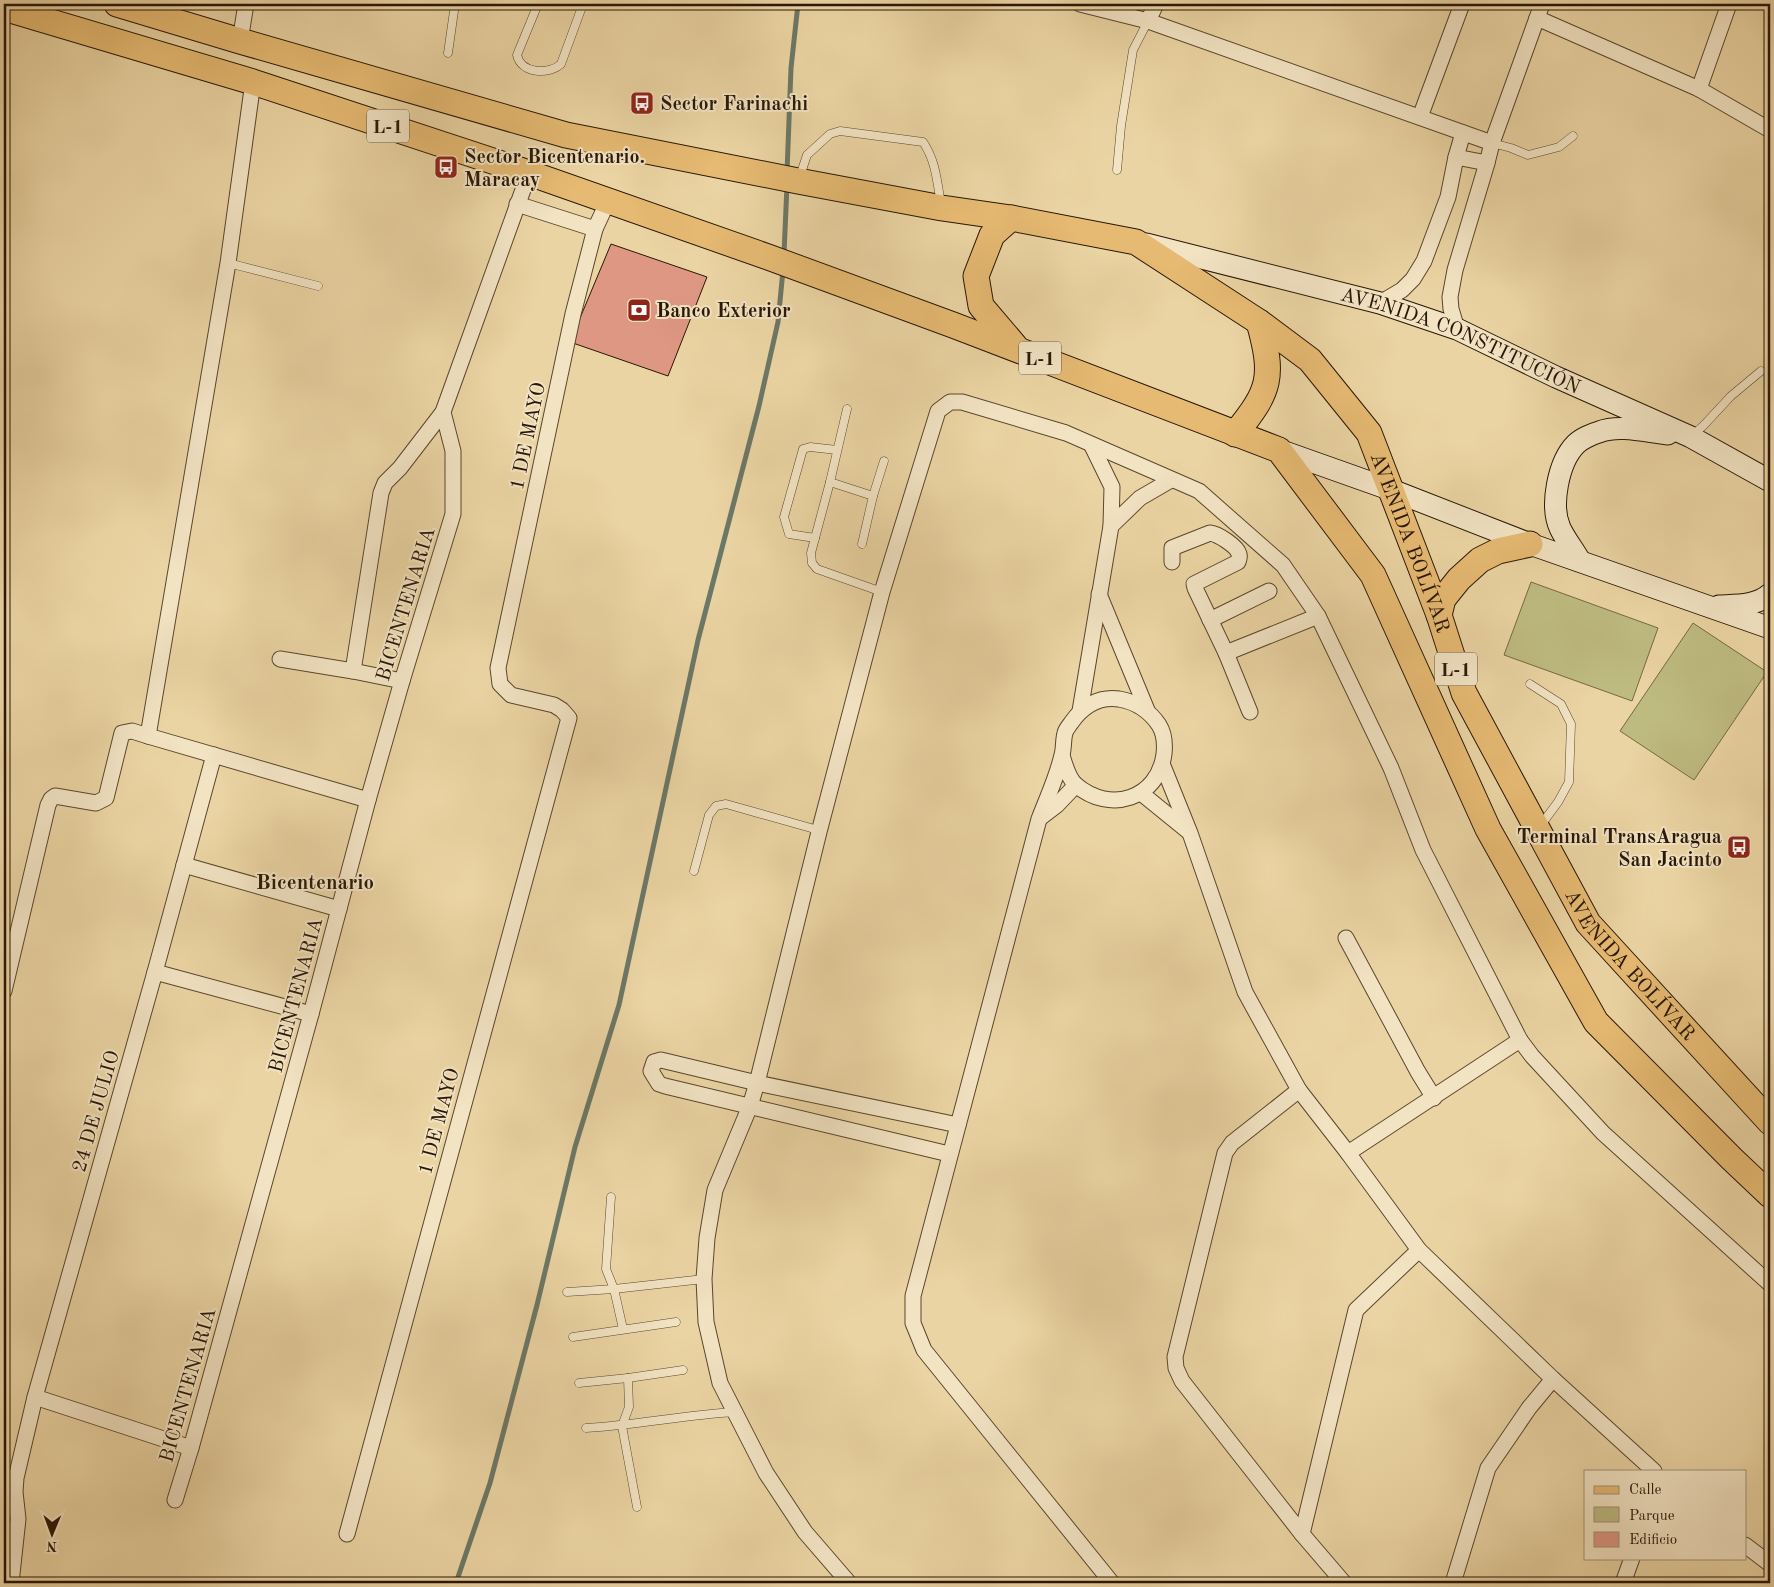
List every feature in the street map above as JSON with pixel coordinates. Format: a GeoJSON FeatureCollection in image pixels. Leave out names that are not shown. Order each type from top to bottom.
{"type":"FeatureCollection","features":[{"type":"Feature","properties":{"kind":"main road","name":"L-1"},"geometry":{"type":"LineString","coordinates":[[117,4],[566,135],[795,181],[942,208],[1011,218],[1136,242]]}},
{"type":"Feature","properties":{"kind":"main road","name":"L-1"},"geometry":{"type":"LineString","coordinates":[[4,8],[253,82],[529,173],[768,257],[1019,350],[1279,450]]}},
{"type":"Feature","properties":{"kind":"main road"},"geometry":{"type":"LineString","coordinates":[[1011,218],[992,235],[976,276],[981,306],[1019,350]]}},
{"type":"Feature","properties":{"kind":"main road","name":"AVENIDA BOLÍVAR"},"geometry":{"type":"LineString","coordinates":[[1136,242],[1258,322],[1310,360],[1369,433],[1439,615],[1464,693],[1588,923],[1770,1122]]}},
{"type":"Feature","properties":{"kind":"main road"},"geometry":{"type":"LineString","coordinates":[[1235,434],[1251,414],[1265,391],[1268,372],[1267,351],[1258,322]]}},
{"type":"Feature","properties":{"kind":"main road","name":"AVENIDA BOLÍVAR"},"geometry":{"type":"LineString","coordinates":[[1279,450],[1373,575],[1488,829],[1596,1022],[1770,1195]]}},
{"type":"Feature","properties":{"kind":"main road"},"geometry":{"type":"LineString","coordinates":[[1439,615],[1443,599],[1459,579],[1480,560],[1498,550],[1530,544]]}},
{"type":"Feature","properties":{"kind":"street"},"geometry":{"type":"LineString","coordinates":[[240,41],[246,4]]}},
{"type":"Feature","properties":{"kind":"street"},"geometry":{"type":"LineString","coordinates":[[1080,4],[1148,21],[1492,143]]}},
{"type":"Feature","properties":{"kind":"street"},"geometry":{"type":"LineString","coordinates":[[1148,21],[1156,4]]}},
{"type":"Feature","properties":{"kind":"street"},"geometry":{"type":"LineString","coordinates":[[1420,117],[1462,4]]}},
{"type":"Feature","properties":{"kind":"street"},"geometry":{"type":"LineString","coordinates":[[1457,329],[1451,310],[1450,297],[1454,270],[1492,143],[1542,4]]}},
{"type":"Feature","properties":{"kind":"street"},"geometry":{"type":"LineString","coordinates":[[1698,89],[1729,4]]}},
{"type":"Feature","properties":{"kind":"street"},"geometry":{"type":"LineString","coordinates":[[1536,18],[1698,89],[1770,130]]}},
{"type":"Feature","properties":{"kind":"street"},"geometry":{"type":"LineString","coordinates":[[148,736],[228,263],[253,82]]}},
{"type":"Feature","properties":{"kind":"street"},"geometry":{"type":"LineString","coordinates":[[1380,302],[1402,290],[1413,279],[1424,261],[1448,196],[1463,133]]}},
{"type":"Feature","properties":{"kind":"street"},"geometry":{"type":"LineString","coordinates":[[1456,157],[1487,163]]}},
{"type":"Feature","properties":{"kind":"street"},"geometry":{"type":"LineString","coordinates":[[353,671],[381,493],[385,483],[400,468],[443,412],[529,173]]}},
{"type":"Feature","properties":{"kind":"street","name":"1 DE MAYO"},"geometry":{"type":"LineString","coordinates":[[347,1534],[569,718],[554,704],[511,695],[500,684],[498,668],[571,324],[595,229],[608,201]]}},
{"type":"Feature","properties":{"kind":"street"},"geometry":{"type":"LineString","coordinates":[[517,204],[595,229]]}},
{"type":"Feature","properties":{"kind":"street","name":"AVENIDA CONSTITUCIÓN"},"geometry":{"type":"LineString","coordinates":[[1136,242],[1380,302],[1457,329],[1691,437],[1770,481]]}},
{"type":"Feature","properties":{"kind":"street"},"geometry":{"type":"LineString","coordinates":[[848,1583],[806,1532],[766,1473],[720,1383],[706,1322],[704,1279],[707,1238],[714,1190],[750,1106],[757,1083],[819,832],[882,592],[938,410],[950,402],[962,402],[1066,433],[1092,446],[1199,491],[1283,565],[1318,616],[1391,768],[1423,850],[1520,1040],[1532,1056],[1603,1133],[1770,1284]]}},
{"type":"Feature","properties":{"kind":"street","name":"BICENTENARIA"},"geometry":{"type":"LineString","coordinates":[[175,1500],[311,1014],[368,800],[453,514],[453,451],[443,412]]}},
{"type":"Feature","properties":{"kind":"street"},"geometry":{"type":"LineString","coordinates":[[1580,561],[1560,527],[1556,509],[1556,489],[1566,458],[1576,444],[1600,431],[1623,429],[1691,437]]}},
{"type":"Feature","properties":{"kind":"street"},"geometry":{"type":"LineString","coordinates":[[1080,711],[1111,526],[1112,487],[1092,446]]}},
{"type":"Feature","properties":{"kind":"street"},"geometry":{"type":"LineString","coordinates":[[1279,450],[1389,489],[1530,544],[1770,628]]}},
{"type":"Feature","properties":{"kind":"street"},"geometry":{"type":"LineString","coordinates":[[1111,526],[1140,498],[1171,480]]}},
{"type":"Feature","properties":{"kind":"street"},"geometry":{"type":"LineString","coordinates":[[1172,562],[1172,548],[1210,533],[1224,538],[1239,553],[1238,562],[1194,584],[1226,653],[1250,712]]}},
{"type":"Feature","properties":{"kind":"street"},"geometry":{"type":"LineString","coordinates":[[1210,620],[1269,591]]}},
{"type":"Feature","properties":{"kind":"street"},"geometry":{"type":"LineString","coordinates":[[1062,755],[1067,771],[1076,785],[1098,799],[1124,800],[1141,793],[1154,782],[1163,766],[1165,746],[1160,726],[1147,710],[1099,594]]}},
{"type":"Feature","properties":{"kind":"street"},"geometry":{"type":"LineString","coordinates":[[1709,606],[1744,605],[1763,600],[1770,594]]}},
{"type":"Feature","properties":{"kind":"street"},"geometry":{"type":"LineString","coordinates":[[1226,653],[1318,616]]}},
{"type":"Feature","properties":{"kind":"street"},"geometry":{"type":"LineString","coordinates":[[280,659],[402,681]]}},
{"type":"Feature","properties":{"kind":"street"},"geometry":{"type":"LineString","coordinates":[[1112,1583],[924,1350],[913,1323],[913,1296],[1039,819],[1062,755],[1065,732],[1080,711],[1095,702],[1113,698],[1131,702],[1147,710]]}},
{"type":"Feature","properties":{"kind":"street"},"geometry":{"type":"LineString","coordinates":[[4,991],[48,805],[55,796],[96,803],[106,798],[122,733],[132,730],[368,800]]}},
{"type":"Feature","properties":{"kind":"street","name":"24 DE JULIO"},"geometry":{"type":"LineString","coordinates":[[11,1583],[18,1519],[15,1492],[10,1476],[35,1397],[214,755]]}},
{"type":"Feature","properties":{"kind":"street"},"geometry":{"type":"LineString","coordinates":[[1163,766],[1190,833],[1245,992],[1299,1090],[1419,1250],[1553,1379],[1653,1470]]}},
{"type":"Feature","properties":{"kind":"street"},"geometry":{"type":"LineString","coordinates":[[1039,819],[1057,805],[1076,785]]}},
{"type":"Feature","properties":{"kind":"street"},"geometry":{"type":"LineString","coordinates":[[1141,793],[1190,833]]}},
{"type":"Feature","properties":{"kind":"street"},"geometry":{"type":"LineString","coordinates":[[184,865],[339,909]]}},
{"type":"Feature","properties":{"kind":"street"},"geometry":{"type":"LineString","coordinates":[[1346,938],[1434,1098]]}},
{"type":"Feature","properties":{"kind":"street"},"geometry":{"type":"LineString","coordinates":[[154,972],[311,1014]]}},
{"type":"Feature","properties":{"kind":"street"},"geometry":{"type":"LineString","coordinates":[[1348,1153],[1520,1040]]}},
{"type":"Feature","properties":{"kind":"street"},"geometry":{"type":"LineString","coordinates":[[949,1154],[665,1086],[659,1084],[651,1071],[654,1062],[661,1060],[757,1083],[958,1125]]}},
{"type":"Feature","properties":{"kind":"street"},"geometry":{"type":"LineString","coordinates":[[1299,1090],[1232,1143],[1224,1154],[1175,1357],[1176,1368],[1182,1381],[1302,1534],[1344,1583]]}},
{"type":"Feature","properties":{"kind":"street"},"geometry":{"type":"LineString","coordinates":[[1302,1534],[1356,1310],[1419,1250]]}},
{"type":"Feature","properties":{"kind":"street"},"geometry":{"type":"LineString","coordinates":[[1453,1583],[1488,1468],[1529,1408],[1553,1379]]}},
{"type":"Feature","properties":{"kind":"street"},"geometry":{"type":"LineString","coordinates":[[35,1397],[191,1448]]}},
{"type":"Feature","properties":{"kind":"street"},"geometry":{"type":"LineString","coordinates":[[1746,1545],[1770,1564]]}},
{"type":"Feature","properties":{"kind":"street"},"geometry":{"type":"LineString","coordinates":[[1623,1583],[1631,1560]]}},
{"type":"Feature","properties":{"kind":"lane"},"geometry":{"type":"LineString","coordinates":[[448,53],[455,4]]}},
{"type":"Feature","properties":{"kind":"lane"},"geometry":{"type":"LineString","coordinates":[[538,4],[517,55],[520,64],[530,69],[545,72],[553,71],[561,64],[583,4]]}},
{"type":"Feature","properties":{"kind":"lane"},"geometry":{"type":"LineString","coordinates":[[1117,170],[1122,117],[1133,50],[1148,21]]}},
{"type":"Feature","properties":{"kind":"lane"},"geometry":{"type":"LineString","coordinates":[[795,181],[808,155],[830,134],[840,131],[923,142],[931,153],[934,162],[942,208]]}},
{"type":"Feature","properties":{"kind":"lane"},"geometry":{"type":"LineString","coordinates":[[1492,143],[1511,148],[1528,156],[1559,147],[1573,136]]}},
{"type":"Feature","properties":{"kind":"lane"},"geometry":{"type":"LineString","coordinates":[[228,263],[318,286]]}},
{"type":"Feature","properties":{"kind":"lane"},"geometry":{"type":"LineString","coordinates":[[1691,437],[1731,396],[1761,371]]}},
{"type":"Feature","properties":{"kind":"lane"},"geometry":{"type":"LineString","coordinates":[[847,409],[811,553],[812,562],[818,569],[882,592]]}},
{"type":"Feature","properties":{"kind":"lane"},"geometry":{"type":"LineString","coordinates":[[815,538],[789,534],[784,517],[803,449],[810,447],[837,450]]}},
{"type":"Feature","properties":{"kind":"lane"},"geometry":{"type":"LineString","coordinates":[[862,544],[884,461]]}},
{"type":"Feature","properties":{"kind":"lane"},"geometry":{"type":"LineString","coordinates":[[830,482],[874,496]]}},
{"type":"Feature","properties":{"kind":"lane"},"geometry":{"type":"LineString","coordinates":[[1530,684],[1561,704],[1571,724],[1569,782],[1558,802],[1538,829]]}},
{"type":"Feature","properties":{"kind":"lane"},"geometry":{"type":"LineString","coordinates":[[694,871],[709,815],[716,806],[726,804],[811,828],[819,832]]}},
{"type":"Feature","properties":{"kind":"lane"},"geometry":{"type":"LineString","coordinates":[[611,1197],[606,1269],[614,1289],[624,1329]]}},
{"type":"Feature","properties":{"kind":"lane"},"geometry":{"type":"LineString","coordinates":[[567,1292],[704,1279]]}},
{"type":"Feature","properties":{"kind":"lane"},"geometry":{"type":"LineString","coordinates":[[573,1337],[676,1322]]}},
{"type":"Feature","properties":{"kind":"lane"},"geometry":{"type":"LineString","coordinates":[[579,1383],[683,1370]]}},
{"type":"Feature","properties":{"kind":"lane"},"geometry":{"type":"LineString","coordinates":[[628,1378],[629,1407],[622,1426],[637,1507]]}},
{"type":"Feature","properties":{"kind":"lane"},"geometry":{"type":"LineString","coordinates":[[586,1428],[622,1426],[700,1414],[735,1412]]}},
{"type":"Feature","properties":{"kind":"green space"},"geometry":{"type":"Polygon","coordinates":[[[1531,582],[1658,628],[1632,701],[1504,655],[1531,582]]]}},
{"type":"Feature","properties":{"kind":"green space"},"geometry":{"type":"Polygon","coordinates":[[[1693,623],[1767,672],[1694,780],[1620,731],[1693,623]]]}},
{"type":"Feature","properties":{"kind":"building","name":"Banco Exterior"},"geometry":{"type":"Polygon","coordinates":[[[611,244],[707,277],[668,376],[570,342],[611,244]]]}},
{"type":"Feature","properties":{"kind":"waterway"},"geometry":{"type":"LineString","coordinates":[[787,172],[791,68],[798,4]]}},
{"type":"Feature","properties":{"kind":"waterway"},"geometry":{"type":"LineString","coordinates":[[784,254],[787,185]]}},
{"type":"Feature","properties":{"kind":"waterway"},"geometry":{"type":"LineString","coordinates":[[456,1583],[490,1483],[537,1305],[575,1147],[619,1005],[698,640],[759,406],[778,322],[783,270]]}},
{"type":"Feature","properties":{"kind":"place","name":"Sector Farinachi"},"geometry":{"type":"Point","coordinates":[642,103]}},
{"type":"Feature","properties":{"kind":"place","name":"Sector Bicentenario. Maracay"},"geometry":{"type":"Point","coordinates":[446,167]}},
{"type":"Feature","properties":{"kind":"place","name":"Banco Exterior"},"geometry":{"type":"Point","coordinates":[639,310]}},
{"type":"Feature","properties":{"kind":"place","name":"Terminal TransAragua San Jacinto"},"geometry":{"type":"Point","coordinates":[1739,847]}},
{"type":"Feature","properties":{"kind":"district","name":"Bicentenario"},"geometry":{"type":"Point","coordinates":[315,882]}}]}
